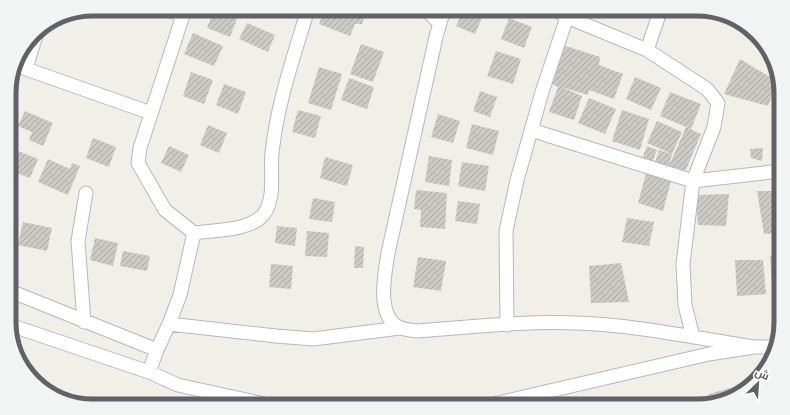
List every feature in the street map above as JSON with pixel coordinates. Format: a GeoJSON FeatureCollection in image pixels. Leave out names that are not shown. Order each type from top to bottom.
{"type":"FeatureCollection","features":[{"type":"Feature","properties":{"kind":"street"},"geometry":{"type":"LineString","coordinates":[[182,16],[140,148],[138,163],[165,210],[194,233],[250,225],[263,215],[270,197],[275,130],[290,69],[306,16]]}},
{"type":"Feature","properties":{"kind":"street"},"geometry":{"type":"LineString","coordinates":[[432,16],[440,24]]}},
{"type":"Feature","properties":{"kind":"street"},"geometry":{"type":"LineString","coordinates":[[400,328],[390,320],[385,309],[383,287],[388,253],[442,16]]}},
{"type":"Feature","properties":{"kind":"street"},"geometry":{"type":"LineString","coordinates":[[647,50],[659,16]]}},
{"type":"Feature","properties":{"kind":"street"},"geometry":{"type":"LineString","coordinates":[[507,325],[506,231],[531,130],[567,17],[647,50],[707,89],[718,103],[714,127],[693,181],[683,264],[685,305],[693,337]]}},
{"type":"Feature","properties":{"kind":"street"},"geometry":{"type":"LineString","coordinates":[[21,66],[151,113]]}},
{"type":"Feature","properties":{"kind":"street"},"geometry":{"type":"LineString","coordinates":[[531,130],[693,181],[774,172]]}},
{"type":"Feature","properties":{"kind":"street"},"geometry":{"type":"LineString","coordinates":[[84,322],[78,241],[86,193]]}},
{"type":"Feature","properties":{"kind":"street"},"geometry":{"type":"LineString","coordinates":[[149,372],[180,295],[194,233]]}},
{"type":"Feature","properties":{"kind":"street"},"geometry":{"type":"LineString","coordinates":[[16,294],[157,350]]}},
{"type":"Feature","properties":{"kind":"street"},"geometry":{"type":"LineString","coordinates":[[169,324],[313,339],[400,328],[417,331],[507,325],[577,323],[618,326],[754,347]]}},
{"type":"Feature","properties":{"kind":"street"},"geometry":{"type":"LineString","coordinates":[[17,328],[149,372],[178,385],[241,399]]}},
{"type":"Feature","properties":{"kind":"street"},"geometry":{"type":"LineString","coordinates":[[515,399],[709,354],[754,347],[770,347]]}},
{"type":"Feature","properties":{"kind":"building"},"geometry":{"type":"Polygon","coordinates":[[[211,16],[238,16],[230,37],[207,28],[211,16]]]}},
{"type":"Feature","properties":{"kind":"building"},"geometry":{"type":"Polygon","coordinates":[[[322,16],[365,16],[362,24],[355,24],[350,36],[319,24],[322,16]]]}},
{"type":"Feature","properties":{"kind":"building"},"geometry":{"type":"Polygon","coordinates":[[[461,16],[483,16],[475,34],[456,26],[461,16]]]}},
{"type":"Feature","properties":{"kind":"building"},"geometry":{"type":"Polygon","coordinates":[[[509,18],[532,27],[524,48],[501,39],[509,18]]]}},
{"type":"Feature","properties":{"kind":"building"},"geometry":{"type":"Polygon","coordinates":[[[247,23],[275,35],[268,52],[239,39],[247,23]]]}},
{"type":"Feature","properties":{"kind":"building"},"geometry":{"type":"Polygon","coordinates":[[[193,33],[223,46],[214,66],[184,54],[193,33]]]}},
{"type":"Feature","properties":{"kind":"building"},"geometry":{"type":"Polygon","coordinates":[[[361,44],[384,52],[373,82],[350,74],[361,44]]]}},
{"type":"Feature","properties":{"kind":"building"},"geometry":{"type":"Polygon","coordinates":[[[566,46],[600,57],[599,65],[623,74],[614,99],[589,90],[588,95],[561,87],[582,96],[574,120],[549,112],[558,87],[548,82],[559,48],[566,46]]]}},
{"type":"Feature","properties":{"kind":"building"},"geometry":{"type":"Polygon","coordinates":[[[496,51],[521,59],[513,84],[487,76],[496,51]]]}},
{"type":"Feature","properties":{"kind":"building"},"geometry":{"type":"Polygon","coordinates":[[[740,59],[773,79],[774,92],[768,106],[724,94],[740,59]]]}},
{"type":"Feature","properties":{"kind":"building"},"geometry":{"type":"Polygon","coordinates":[[[319,67],[342,74],[331,110],[308,103],[319,67]]]}},
{"type":"Feature","properties":{"kind":"building"},"geometry":{"type":"Polygon","coordinates":[[[191,72],[213,80],[204,104],[183,96],[191,72]]]}},
{"type":"Feature","properties":{"kind":"building"},"geometry":{"type":"Polygon","coordinates":[[[635,77],[661,88],[651,110],[626,99],[635,77]]]}},
{"type":"Feature","properties":{"kind":"building"},"geometry":{"type":"Polygon","coordinates":[[[349,78],[374,87],[367,109],[341,100],[349,78]]]}},
{"type":"Feature","properties":{"kind":"building"},"geometry":{"type":"Polygon","coordinates":[[[224,84],[246,92],[238,114],[216,105],[224,84]]]}},
{"type":"Feature","properties":{"kind":"building"},"geometry":{"type":"Polygon","coordinates":[[[480,91],[497,97],[490,117],[473,111],[480,91]]]}},
{"type":"Feature","properties":{"kind":"building"},"geometry":{"type":"Polygon","coordinates":[[[670,92],[701,104],[691,129],[660,116],[670,92]]]}},
{"type":"Feature","properties":{"kind":"building"},"geometry":{"type":"Polygon","coordinates":[[[589,98],[616,109],[605,134],[578,123],[589,98]]]}},
{"type":"Feature","properties":{"kind":"building"},"geometry":{"type":"Polygon","coordinates":[[[298,110],[321,116],[315,138],[292,132],[298,110]]]}},
{"type":"Feature","properties":{"kind":"building"},"geometry":{"type":"Polygon","coordinates":[[[622,110],[649,119],[640,150],[612,141],[622,110]]]}},
{"type":"Feature","properties":{"kind":"building"},"geometry":{"type":"Polygon","coordinates":[[[25,111],[53,123],[43,146],[29,140],[32,132],[18,126],[25,111]]]}},
{"type":"Feature","properties":{"kind":"building"},"geometry":{"type":"Polygon","coordinates":[[[438,114],[460,121],[453,143],[431,137],[438,114]]]}},
{"type":"Feature","properties":{"kind":"building"},"geometry":{"type":"Polygon","coordinates":[[[657,121],[682,132],[672,154],[647,143],[657,121]]]}},
{"type":"Feature","properties":{"kind":"building"},"geometry":{"type":"Polygon","coordinates":[[[472,124],[499,131],[493,155],[466,148],[472,124]]]}},
{"type":"Feature","properties":{"kind":"building"},"geometry":{"type":"Polygon","coordinates":[[[208,125],[227,133],[219,153],[200,145],[208,125]]]}},
{"type":"Feature","properties":{"kind":"building"},"geometry":{"type":"Polygon","coordinates":[[[686,127],[701,134],[685,172],[669,166],[686,127]]]}},
{"type":"Feature","properties":{"kind":"building"},"geometry":{"type":"Polygon","coordinates":[[[93,138],[116,147],[109,167],[86,158],[93,138]]]}},
{"type":"Feature","properties":{"kind":"building"},"geometry":{"type":"Polygon","coordinates":[[[169,146],[189,155],[181,172],[161,163],[169,146]]]}},
{"type":"Feature","properties":{"kind":"building"},"geometry":{"type":"Polygon","coordinates":[[[647,146],[657,150],[652,163],[642,159],[647,146]]]}},
{"type":"Feature","properties":{"kind":"building"},"geometry":{"type":"Polygon","coordinates":[[[763,148],[762,161],[751,158],[750,149],[763,148]]]}},
{"type":"Feature","properties":{"kind":"building"},"geometry":{"type":"Polygon","coordinates":[[[16,150],[38,159],[30,178],[16,173],[16,150]]]}},
{"type":"Feature","properties":{"kind":"building"},"geometry":{"type":"Polygon","coordinates":[[[659,150],[672,154],[669,166],[655,162],[659,150]]]}},
{"type":"Feature","properties":{"kind":"building"},"geometry":{"type":"Polygon","coordinates":[[[429,156],[452,160],[449,186],[425,182],[429,156]]]}},
{"type":"Feature","properties":{"kind":"building"},"geometry":{"type":"Polygon","coordinates":[[[325,157],[353,165],[347,186],[320,178],[325,157]]]}},
{"type":"Feature","properties":{"kind":"building"},"geometry":{"type":"Polygon","coordinates":[[[48,159],[70,169],[72,163],[80,166],[68,195],[38,182],[48,159]]]}},
{"type":"Feature","properties":{"kind":"building"},"geometry":{"type":"Polygon","coordinates":[[[462,162],[489,166],[485,191],[458,186],[462,162]]]}},
{"type":"Feature","properties":{"kind":"building"},"geometry":{"type":"Polygon","coordinates":[[[647,170],[672,178],[663,211],[638,203],[647,170]]]}},
{"type":"Feature","properties":{"kind":"building"},"geometry":{"type":"Polygon","coordinates":[[[416,190],[447,193],[445,229],[420,227],[421,210],[414,209],[416,190]]]}},
{"type":"Feature","properties":{"kind":"building"},"geometry":{"type":"Polygon","coordinates":[[[757,191],[774,191],[774,233],[764,234],[757,191]]]}},
{"type":"Feature","properties":{"kind":"building"},"geometry":{"type":"Polygon","coordinates":[[[729,194],[726,226],[698,225],[695,195],[729,194]]]}},
{"type":"Feature","properties":{"kind":"building"},"geometry":{"type":"Polygon","coordinates":[[[313,198],[335,202],[332,222],[309,219],[313,198]]]}},
{"type":"Feature","properties":{"kind":"building"},"geometry":{"type":"Polygon","coordinates":[[[458,201],[480,204],[477,224],[455,221],[458,201]]]}},
{"type":"Feature","properties":{"kind":"building"},"geometry":{"type":"Polygon","coordinates":[[[627,218],[654,222],[649,246],[622,242],[627,218]]]}},
{"type":"Feature","properties":{"kind":"building"},"geometry":{"type":"Polygon","coordinates":[[[23,222],[52,228],[47,251],[18,245],[23,222]]]}},
{"type":"Feature","properties":{"kind":"building"},"geometry":{"type":"Polygon","coordinates":[[[277,226],[297,228],[295,246],[275,243],[277,226]]]}},
{"type":"Feature","properties":{"kind":"building"},"geometry":{"type":"Polygon","coordinates":[[[307,231],[329,233],[327,257],[305,256],[307,231]]]}},
{"type":"Feature","properties":{"kind":"building"},"geometry":{"type":"Polygon","coordinates":[[[95,238],[118,243],[113,266],[90,260],[95,238]]]}},
{"type":"Feature","properties":{"kind":"building"},"geometry":{"type":"Polygon","coordinates":[[[355,246],[364,247],[363,268],[354,268],[355,246]]]}},
{"type":"Feature","properties":{"kind":"building"},"geometry":{"type":"Polygon","coordinates":[[[123,251],[150,256],[147,271],[120,266],[123,251]]]}},
{"type":"Feature","properties":{"kind":"building"},"geometry":{"type":"Polygon","coordinates":[[[770,256],[774,256],[774,317],[770,256]]]}},
{"type":"Feature","properties":{"kind":"building"},"geometry":{"type":"Polygon","coordinates":[[[418,257],[446,261],[441,291],[413,287],[418,257]]]}},
{"type":"Feature","properties":{"kind":"building"},"geometry":{"type":"Polygon","coordinates":[[[735,260],[763,260],[766,294],[737,296],[735,260]]]}},
{"type":"Feature","properties":{"kind":"building"},"geometry":{"type":"Polygon","coordinates":[[[621,263],[629,302],[591,303],[589,266],[621,263]]]}},
{"type":"Feature","properties":{"kind":"building"},"geometry":{"type":"Polygon","coordinates":[[[271,264],[293,266],[291,289],[269,287],[271,264]]]}},
{"type":"Feature","properties":{"kind":"building"},"geometry":{"type":"Polygon","coordinates":[[[734,387],[735,389],[712,398],[710,398],[709,394],[734,387]]]}}]}
